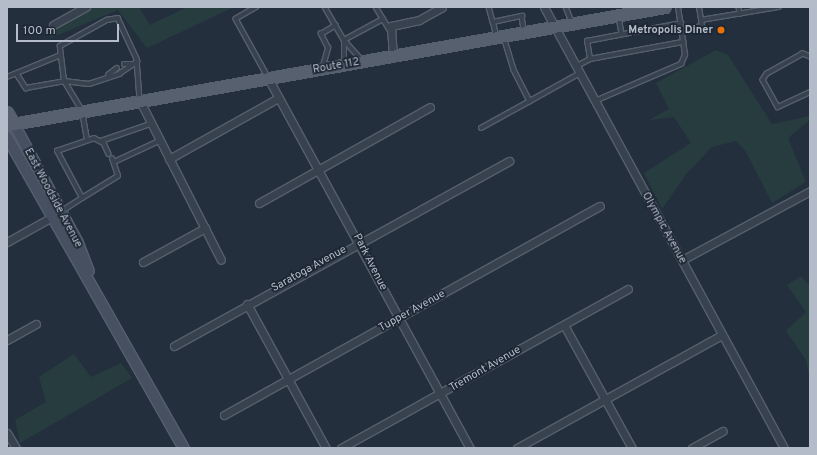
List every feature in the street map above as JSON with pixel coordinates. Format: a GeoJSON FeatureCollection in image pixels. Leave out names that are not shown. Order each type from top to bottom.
{"type":"FeatureCollection","features":[{"type":"Feature","properties":{"kind":"main road","name":"Route 112"},"geometry":{"type":"LineString","coordinates":[[10,124],[573,24],[623,12],[665,7]]}},
{"type":"Feature","properties":{"kind":"main road","name":"East Woodside Avenue"},"geometry":{"type":"LineString","coordinates":[[7,112],[10,124],[62,211],[94,286]]}},
{"type":"Feature","properties":{"kind":"main road","name":"East Woodside Avenue"},"geometry":{"type":"LineString","coordinates":[[7,137],[52,218],[94,286],[184,448]]}},
{"type":"Feature","properties":{"kind":"street"},"geometry":{"type":"LineString","coordinates":[[53,25],[86,7]]}},
{"type":"Feature","properties":{"kind":"street"},"geometry":{"type":"LineString","coordinates":[[393,56],[389,29],[419,20],[442,7]]}},
{"type":"Feature","properties":{"kind":"street","name":"Olympic Avenue"},"geometry":{"type":"LineString","coordinates":[[544,7],[784,448]]}},
{"type":"Feature","properties":{"kind":"street","name":"Park Avenue"},"geometry":{"type":"LineString","coordinates":[[268,78],[360,242],[398,319],[470,448]]}},
{"type":"Feature","properties":{"kind":"street"},"geometry":{"type":"LineString","coordinates":[[169,159],[278,98]]}},
{"type":"Feature","properties":{"kind":"street"},"geometry":{"type":"LineString","coordinates":[[140,101],[150,124],[221,260]]}},
{"type":"Feature","properties":{"kind":"street"},"geometry":{"type":"LineString","coordinates":[[259,203],[318,168],[430,107]]}},
{"type":"Feature","properties":{"kind":"street","name":"Saratoga Avenue"},"geometry":{"type":"LineString","coordinates":[[174,346],[247,304],[509,161]]}},
{"type":"Feature","properties":{"kind":"street"},"geometry":{"type":"LineString","coordinates":[[682,260],[810,191]]}},
{"type":"Feature","properties":{"kind":"street","name":"Tupper Avenue"},"geometry":{"type":"LineString","coordinates":[[224,415],[600,206]]}},
{"type":"Feature","properties":{"kind":"street"},"geometry":{"type":"LineString","coordinates":[[7,242],[52,218]]}},
{"type":"Feature","properties":{"kind":"street"},"geometry":{"type":"LineString","coordinates":[[143,262],[204,228]]}},
{"type":"Feature","properties":{"kind":"street","name":"Tremont Avenue"},"geometry":{"type":"LineString","coordinates":[[341,448],[628,289]]}},
{"type":"Feature","properties":{"kind":"street"},"geometry":{"type":"LineString","coordinates":[[247,304],[326,448]]}},
{"type":"Feature","properties":{"kind":"street"},"geometry":{"type":"LineString","coordinates":[[7,340],[36,324]]}},
{"type":"Feature","properties":{"kind":"street"},"geometry":{"type":"LineString","coordinates":[[564,325],[632,448]]}},
{"type":"Feature","properties":{"kind":"street"},"geometry":{"type":"LineString","coordinates":[[517,448],[722,335]]}},
{"type":"Feature","properties":{"kind":"street"},"geometry":{"type":"LineString","coordinates":[[692,448],[723,431]]}},
{"type":"Feature","properties":{"kind":"street"},"geometry":{"type":"LineString","coordinates":[[7,432],[16,448]]}},
{"type":"Feature","properties":{"kind":"lane"},"geometry":{"type":"LineString","coordinates":[[256,7],[236,18],[268,78]]}},
{"type":"Feature","properties":{"kind":"lane"},"geometry":{"type":"LineString","coordinates":[[325,7],[344,40],[363,61]]}},
{"type":"Feature","properties":{"kind":"lane"},"geometry":{"type":"LineString","coordinates":[[376,7],[389,29]]}},
{"type":"Feature","properties":{"kind":"lane"},"geometry":{"type":"LineString","coordinates":[[489,7],[493,22],[514,70],[530,101]]}},
{"type":"Feature","properties":{"kind":"lane"},"geometry":{"type":"LineString","coordinates":[[566,7],[573,24]]}},
{"type":"Feature","properties":{"kind":"lane"},"geometry":{"type":"LineString","coordinates":[[595,101],[681,64],[684,59],[678,7]]}},
{"type":"Feature","properties":{"kind":"lane"},"geometry":{"type":"LineString","coordinates":[[681,30],[700,27],[701,20],[699,7]]}},
{"type":"Feature","properties":{"kind":"lane"},"geometry":{"type":"LineString","coordinates":[[739,7],[740,14]]}},
{"type":"Feature","properties":{"kind":"lane"},"geometry":{"type":"LineString","coordinates":[[701,20],[779,7]]}},
{"type":"Feature","properties":{"kind":"lane"},"geometry":{"type":"LineString","coordinates":[[622,34],[623,12]]}},
{"type":"Feature","properties":{"kind":"lane"},"geometry":{"type":"LineString","coordinates":[[493,22],[522,16],[524,32]]}},
{"type":"Feature","properties":{"kind":"lane"},"geometry":{"type":"LineString","coordinates":[[87,140],[82,112],[64,81],[60,46],[107,20],[118,18],[137,62],[140,101]]}},
{"type":"Feature","properties":{"kind":"lane"},"geometry":{"type":"LineString","coordinates":[[344,40],[383,19]]}},
{"type":"Feature","properties":{"kind":"lane"},"geometry":{"type":"LineString","coordinates":[[590,59],[588,41],[680,23]]}},
{"type":"Feature","properties":{"kind":"lane"},"geometry":{"type":"LineString","coordinates":[[323,68],[328,48],[322,34],[336,25]]}},
{"type":"Feature","properties":{"kind":"lane"},"geometry":{"type":"LineString","coordinates":[[344,40],[344,65]]}},
{"type":"Feature","properties":{"kind":"lane"},"geometry":{"type":"LineString","coordinates":[[481,128],[530,101],[579,69],[590,59],[683,42]]}},
{"type":"Feature","properties":{"kind":"lane"},"geometry":{"type":"LineString","coordinates":[[810,57],[803,54],[767,74],[763,80],[778,107],[810,92]]}},
{"type":"Feature","properties":{"kind":"lane"},"geometry":{"type":"LineString","coordinates":[[7,77],[61,55]]}},
{"type":"Feature","properties":{"kind":"lane"},"geometry":{"type":"LineString","coordinates":[[108,75],[119,74],[137,62]]}},
{"type":"Feature","properties":{"kind":"lane"},"geometry":{"type":"LineString","coordinates":[[124,64],[132,64]]}},
{"type":"Feature","properties":{"kind":"lane"},"geometry":{"type":"LineString","coordinates":[[17,74],[26,88],[64,81],[89,84],[108,75],[117,68]]}},
{"type":"Feature","properties":{"kind":"lane"},"geometry":{"type":"LineString","coordinates":[[82,198],[57,152],[87,140],[101,141],[150,124]]}},
{"type":"Feature","properties":{"kind":"lane"},"geometry":{"type":"LineString","coordinates":[[101,141],[109,154]]}},
{"type":"Feature","properties":{"kind":"lane"},"geometry":{"type":"LineString","coordinates":[[62,211],[118,176],[113,160],[159,141]]}},
{"type":"Feature","properties":{"kind":"green space"},"geometry":{"type":"Polygon","coordinates":[[[95,7],[139,7],[150,25],[187,7],[234,7],[147,48],[118,10],[51,38],[49,32],[95,7]]]}},
{"type":"Feature","properties":{"kind":"green space"},"geometry":{"type":"Polygon","coordinates":[[[716,50],[728,55],[772,124],[810,116],[810,120],[788,138],[806,182],[772,203],[745,150],[736,141],[712,147],[687,173],[662,209],[644,173],[691,143],[674,117],[649,120],[669,109],[656,83],[716,50]]]}},
{"type":"Feature","properties":{"kind":"green space"},"geometry":{"type":"Polygon","coordinates":[[[801,276],[810,286],[810,381],[806,360],[786,331],[806,312],[787,285],[801,276]]]}},
{"type":"Feature","properties":{"kind":"green space"},"geometry":{"type":"Polygon","coordinates":[[[74,354],[91,377],[121,363],[132,378],[20,443],[15,420],[46,402],[39,377],[74,354]]]}},
{"type":"Feature","properties":{"kind":"place","name":"Metropolis Diner"},"geometry":{"type":"Point","coordinates":[721,30]}}]}
